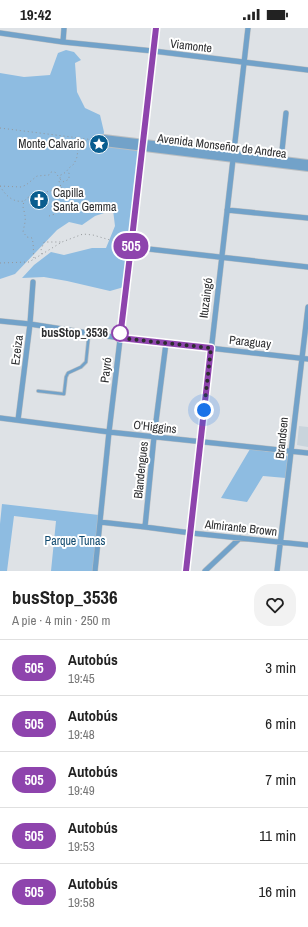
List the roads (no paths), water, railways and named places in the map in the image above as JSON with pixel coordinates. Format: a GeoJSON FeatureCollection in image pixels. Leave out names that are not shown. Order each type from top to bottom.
{"type":"FeatureCollection","features":[{"type":"Feature","properties":{"kind":"street"},"geometry":{"type":"LineString","coordinates":[[63,42],[64,28]]}},
{"type":"Feature","properties":{"kind":"street","name":"Payró"},"geometry":{"type":"LineString","coordinates":[[94,571],[156,28]]}},
{"type":"Feature","properties":{"kind":"street","name":"Ituzaingó"},"geometry":{"type":"LineString","coordinates":[[186,571],[248,28]]}},
{"type":"Feature","properties":{"kind":"street","name":"Viamonte"},"geometry":{"type":"LineString","coordinates":[[0,33],[63,42],[153,51],[308,70]]}},
{"type":"Feature","properties":{"kind":"street"},"geometry":{"type":"LineString","coordinates":[[281,160],[286,113]]}},
{"type":"Feature","properties":{"kind":"street","name":"Avenida Monseñor de Andrea"},"geometry":{"type":"LineString","coordinates":[[104,143],[104,138],[143,145],[233,156],[308,168]]}},
{"type":"Feature","properties":{"kind":"street","name":"Avenida Monseñor de Andrea"},"geometry":{"type":"LineString","coordinates":[[233,156],[308,163]]}},
{"type":"Feature","properties":{"kind":"street"},"geometry":{"type":"LineString","coordinates":[[227,210],[308,218]]}},
{"type":"Feature","properties":{"kind":"street"},"geometry":{"type":"LineString","coordinates":[[131,247],[308,267]]}},
{"type":"Feature","properties":{"kind":"street","name":"Ezeiza"},"geometry":{"type":"LineString","coordinates":[[18,420],[30,324],[33,282]]}},
{"type":"Feature","properties":{"kind":"street","name":"Brandsen"},"geometry":{"type":"LineString","coordinates":[[277,571],[308,307]]}},
{"type":"Feature","properties":{"kind":"street","name":"Paraguay"},"geometry":{"type":"LineString","coordinates":[[0,321],[30,324],[120,338],[308,359]]}},
{"type":"Feature","properties":{"kind":"street","name":"Blandengues"},"geometry":{"type":"LineString","coordinates":[[145,527],[154,437],[166,343]]}},
{"type":"Feature","properties":{"kind":"street","name":"O'Higgins"},"geometry":{"type":"LineString","coordinates":[[0,418],[109,432],[308,453]]}},
{"type":"Feature","properties":{"kind":"street","name":"Almirante Brown"},"geometry":{"type":"LineString","coordinates":[[100,522],[308,545]]}},
{"type":"Feature","properties":{"kind":"street"},"geometry":{"type":"LineString","coordinates":[[205,571],[240,538]]}},
{"type":"Feature","properties":{"kind":"lane"},"geometry":{"type":"LineString","coordinates":[[38,391],[64,394],[68,372],[81,367],[86,362],[89,333]]}},
{"type":"Feature","properties":{"kind":"place","name":"Monte Calvario"},"geometry":{"type":"Point","coordinates":[99,144]}},
{"type":"Feature","properties":{"kind":"place","name":"Capilla Santa Gemma"},"geometry":{"type":"Point","coordinates":[39,200]}},
{"type":"Feature","properties":{"kind":"place","name":"busStop_3536"},"geometry":{"type":"Point","coordinates":[120,333]}},
{"type":"Feature","properties":{"kind":"park label","name":"Parque Tunas"},"geometry":{"type":"Point","coordinates":[75,541]}}]}
